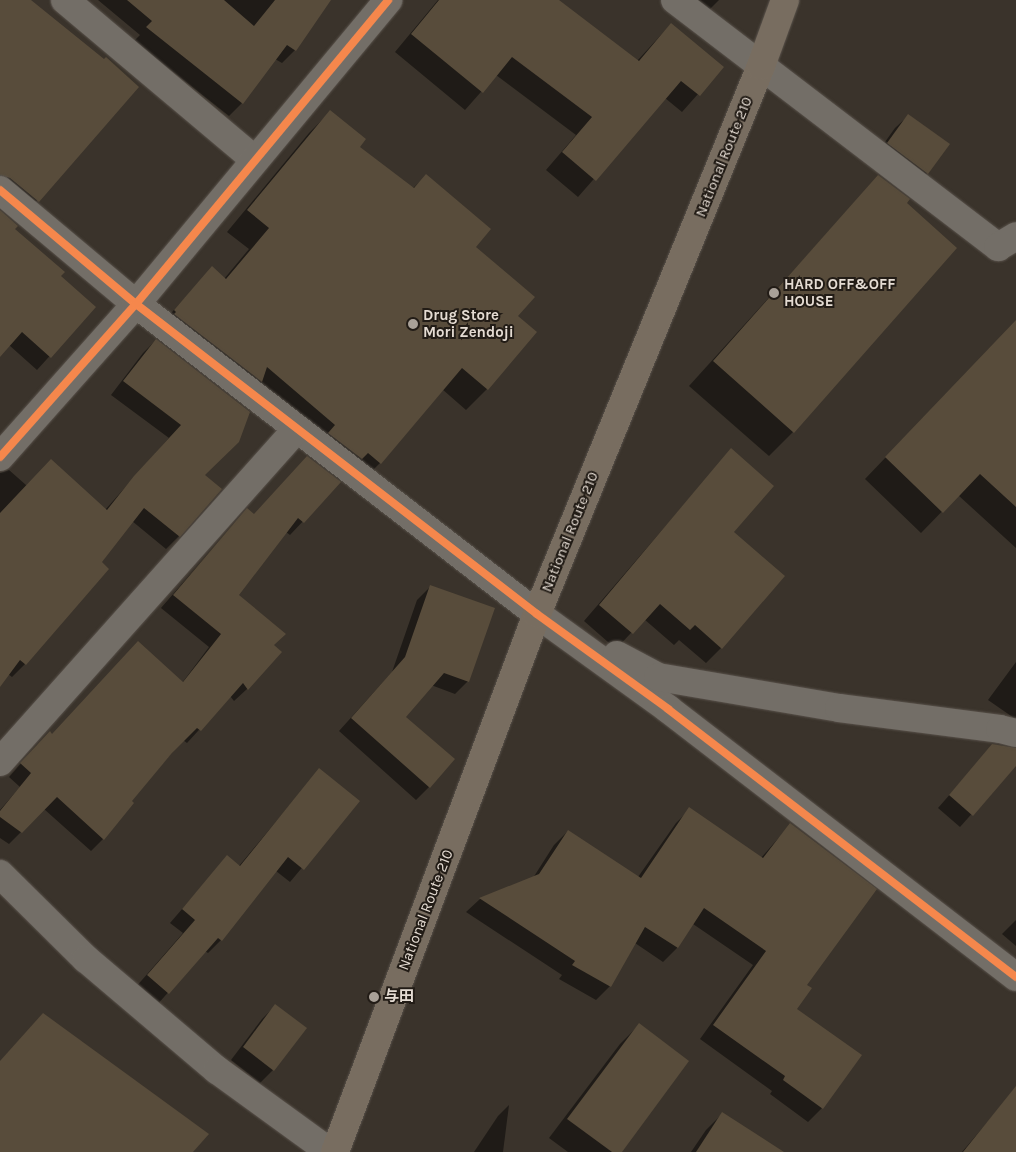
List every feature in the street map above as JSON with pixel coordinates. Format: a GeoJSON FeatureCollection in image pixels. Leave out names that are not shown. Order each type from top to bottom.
{"type":"FeatureCollection","features":[{"type":"Feature","properties":{"kind":"highway","name":"National Route 210"},"geometry":{"type":"LineString","coordinates":[[335,1152],[537,614],[761,66],[785,0]]}},
{"type":"Feature","properties":{"kind":"street"},"geometry":{"type":"LineString","coordinates":[[64,0],[254,159]]}},
{"type":"Feature","properties":{"kind":"street"},"geometry":{"type":"LineString","coordinates":[[675,0],[998,247],[1016,236]]}},
{"type":"Feature","properties":{"kind":"street"},"geometry":{"type":"LineString","coordinates":[[0,458],[136,304],[379,3]]}},
{"type":"Feature","properties":{"kind":"street"},"geometry":{"type":"LineString","coordinates":[[0,190],[136,304],[297,429],[514,594],[537,614],[668,710],[1016,977]]}},
{"type":"Feature","properties":{"kind":"street"},"geometry":{"type":"LineString","coordinates":[[0,762],[297,429]]}},
{"type":"Feature","properties":{"kind":"street"},"geometry":{"type":"LineString","coordinates":[[537,614],[658,677],[839,708],[1000,729],[1016,733]]}},
{"type":"Feature","properties":{"kind":"street"},"geometry":{"type":"LineString","coordinates":[[0,874],[86,959],[210,1064],[330,1152]]}},
{"type":"Feature","properties":{"kind":"building"},"geometry":{"type":"Polygon","coordinates":[[[0,0],[31,0],[104,59],[106,57],[139,87],[39,202],[10,178],[0,175],[0,0]]]}},
{"type":"Feature","properties":{"kind":"building"},"geometry":{"type":"Polygon","coordinates":[[[127,0],[224,0],[254,26],[275,0],[331,0],[296,51],[287,45],[243,104],[146,27],[152,21],[127,0]]]}},
{"type":"Feature","properties":{"kind":"building"},"geometry":{"type":"Polygon","coordinates":[[[439,0],[559,0],[639,61],[671,23],[724,67],[700,96],[681,81],[596,181],[562,152],[592,117],[512,57],[483,93],[411,34],[439,0]]]}},
{"type":"Feature","properties":{"kind":"building"},"geometry":{"type":"Polygon","coordinates":[[[330,110],[366,139],[360,147],[414,188],[426,174],[491,229],[476,247],[535,297],[518,316],[537,332],[488,390],[462,368],[381,464],[368,453],[362,459],[328,433],[335,425],[267,367],[262,382],[174,314],[176,312],[174,310],[212,266],[226,279],[269,228],[247,210],[330,110]]]}},
{"type":"Feature","properties":{"kind":"building"},"geometry":{"type":"Polygon","coordinates":[[[908,114],[950,144],[928,174],[887,143],[908,114]]]}},
{"type":"Feature","properties":{"kind":"building"},"geometry":{"type":"Polygon","coordinates":[[[878,175],[910,199],[907,203],[957,248],[794,433],[713,361],[878,175]]]}},
{"type":"Feature","properties":{"kind":"building"},"geometry":{"type":"Polygon","coordinates":[[[0,210],[18,226],[15,229],[65,272],[61,276],[96,307],[51,358],[22,332],[0,357],[0,210]]]}},
{"type":"Feature","properties":{"kind":"building"},"geometry":{"type":"Polygon","coordinates":[[[1016,320],[1016,507],[980,474],[943,513],[885,457],[1016,320]]]}},
{"type":"Feature","properties":{"kind":"building"},"geometry":{"type":"Polygon","coordinates":[[[156,339],[250,412],[239,442],[205,475],[222,489],[180,537],[144,508],[102,562],[109,569],[26,665],[20,660],[0,687],[0,513],[51,459],[107,510],[134,476],[181,425],[123,381],[156,339]]]}},
{"type":"Feature","properties":{"kind":"building"},"geometry":{"type":"Polygon","coordinates":[[[731,448],[774,486],[734,532],[785,576],[722,649],[695,625],[690,630],[660,604],[633,634],[599,605],[731,448]]]}},
{"type":"Feature","properties":{"kind":"building"},"geometry":{"type":"Polygon","coordinates":[[[307,456],[341,482],[304,523],[298,518],[239,595],[286,634],[274,645],[282,652],[248,690],[243,683],[201,731],[197,728],[172,753],[132,801],[134,803],[104,840],[57,797],[22,833],[0,817],[0,811],[31,773],[20,763],[50,731],[52,734],[138,641],[183,682],[221,634],[173,595],[247,508],[254,514],[307,456]]]}},
{"type":"Feature","properties":{"kind":"building"},"geometry":{"type":"Polygon","coordinates":[[[430,585],[495,608],[469,682],[444,673],[406,717],[455,759],[430,788],[351,718],[405,657],[430,585]]]}},
{"type":"Feature","properties":{"kind":"building"},"geometry":{"type":"Polygon","coordinates":[[[992,744],[1016,748],[1016,766],[973,816],[949,795],[992,744]]]}},
{"type":"Feature","properties":{"kind":"building"},"geometry":{"type":"Polygon","coordinates":[[[319,768],[360,801],[304,870],[288,857],[222,941],[218,938],[169,994],[147,975],[195,920],[182,909],[227,855],[240,866],[319,768]]]}},
{"type":"Feature","properties":{"kind":"building"},"geometry":{"type":"Polygon","coordinates":[[[689,807],[763,858],[790,823],[877,889],[807,985],[812,988],[797,1009],[862,1055],[823,1109],[783,1080],[785,1076],[713,1025],[766,951],[704,908],[678,948],[645,927],[611,987],[572,965],[575,961],[479,898],[539,874],[568,830],[641,878],[689,807]]]}},
{"type":"Feature","properties":{"kind":"building"},"geometry":{"type":"Polygon","coordinates":[[[275,1004],[307,1028],[274,1071],[243,1047],[275,1004]]]}},
{"type":"Feature","properties":{"kind":"building"},"geometry":{"type":"Polygon","coordinates":[[[43,1013],[209,1134],[193,1152],[0,1152],[0,1061],[43,1013]]]}},
{"type":"Feature","properties":{"kind":"building"},"geometry":{"type":"Polygon","coordinates":[[[639,1023],[689,1061],[622,1152],[612,1152],[567,1119],[639,1023]]]}},
{"type":"Feature","properties":{"kind":"building"},"geometry":{"type":"Polygon","coordinates":[[[1016,1086],[1016,1152],[963,1152],[1016,1086]]]}},
{"type":"Feature","properties":{"kind":"building"},"geometry":{"type":"Polygon","coordinates":[[[722,1112],[784,1152],[696,1152],[722,1112]]]}},
{"type":"Feature","properties":{"kind":"cycle path"},"geometry":{"type":"LineString","coordinates":[[0,457],[136,304],[388,0]]}},
{"type":"Feature","properties":{"kind":"cycle path"},"geometry":{"type":"LineString","coordinates":[[0,190],[136,304],[537,614],[668,709],[1016,977]]}},
{"type":"Feature","properties":{"kind":"place","name":"HARD OFF&OFF HOUSE"},"geometry":{"type":"Point","coordinates":[774,293]}},
{"type":"Feature","properties":{"kind":"place","name":"Drug Store Mori Zendoji"},"geometry":{"type":"Point","coordinates":[413,324]}},
{"type":"Feature","properties":{"kind":"place","name":"与田"},"geometry":{"type":"Point","coordinates":[374,997]}}]}
